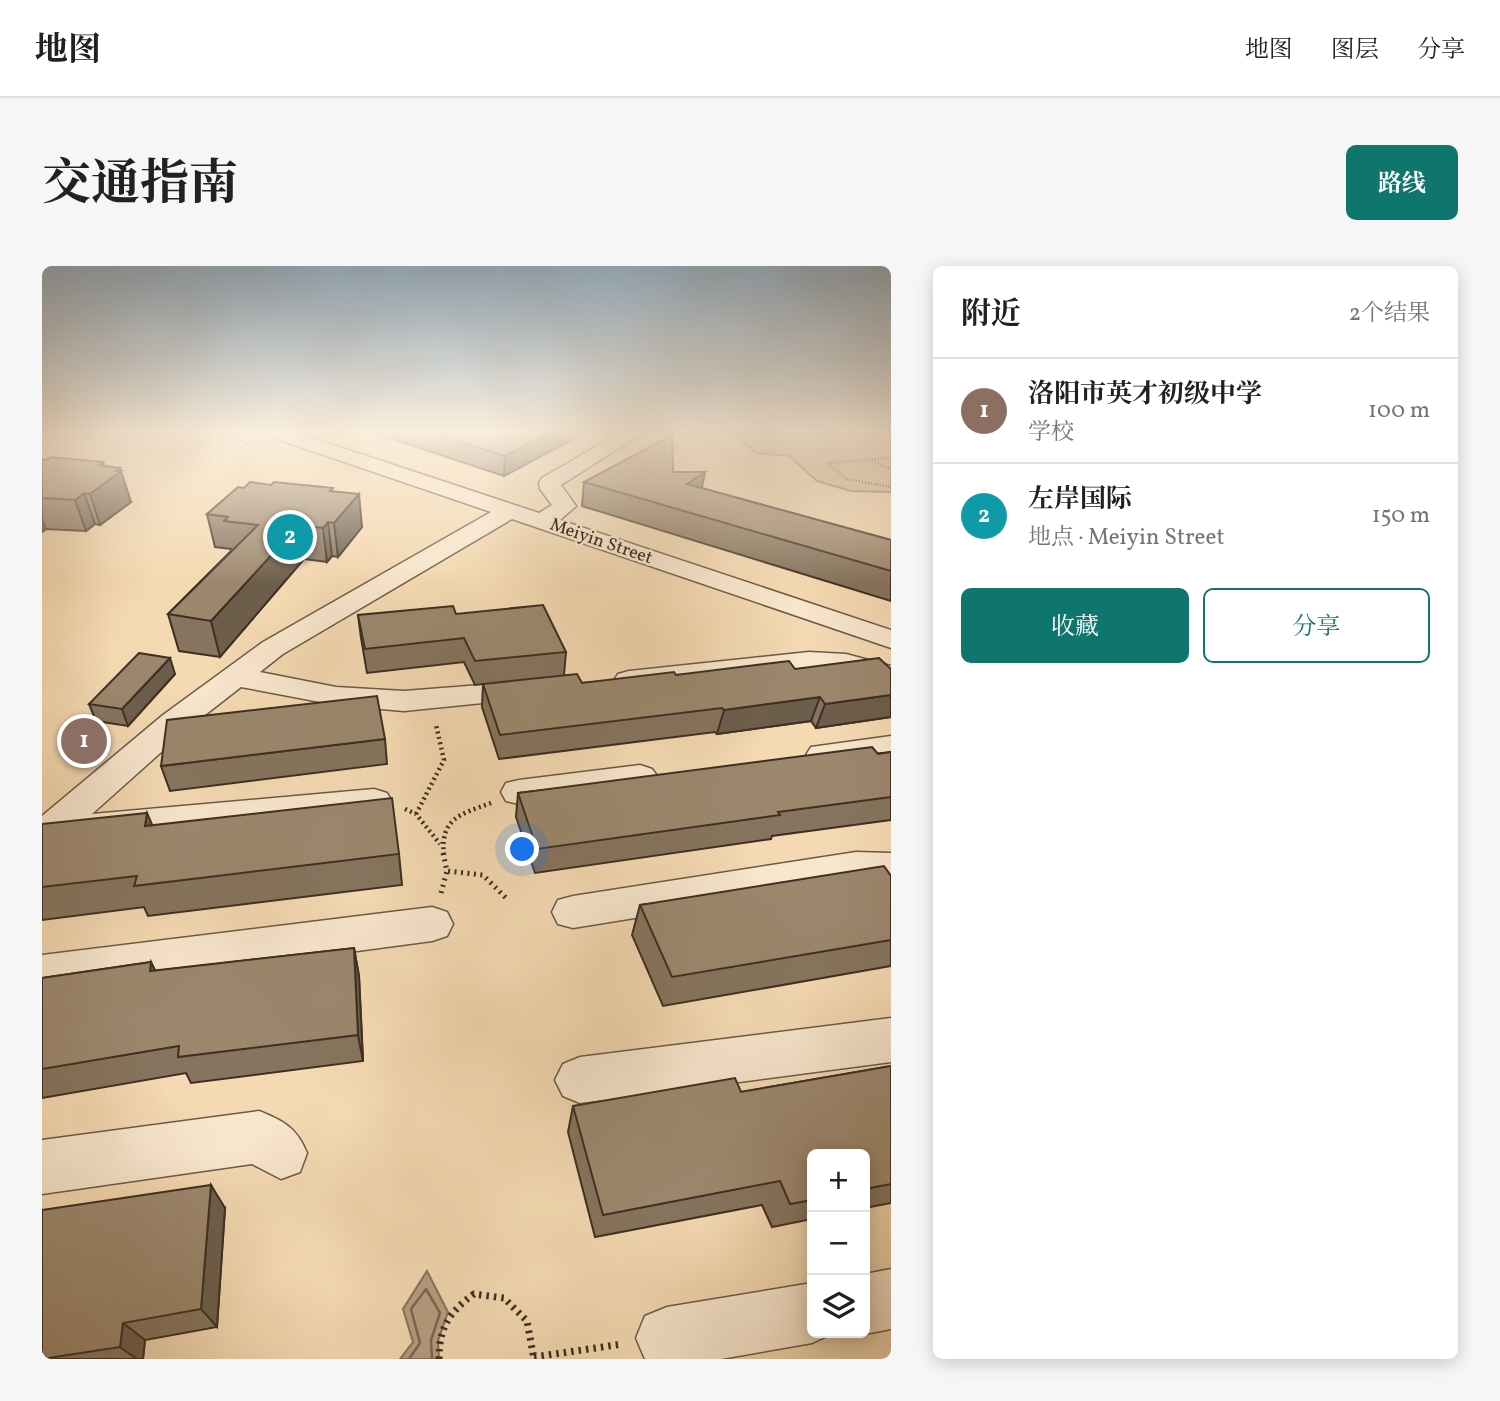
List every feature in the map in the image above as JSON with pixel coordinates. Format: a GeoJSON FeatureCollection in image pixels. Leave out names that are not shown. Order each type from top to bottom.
{"type":"FeatureCollection","features":[{"type":"Feature","properties":{"kind":"street","name":"Meiyin Street"},"geometry":{"type":"LineString","coordinates":[[424,482],[891,639]]}},
{"type":"Feature","properties":{"kind":"street"},"geometry":{"type":"LineString","coordinates":[[542,522],[565,506],[551,489],[552,482]]}},
{"type":"Feature","properties":{"kind":"street"},"geometry":{"type":"LineString","coordinates":[[47,833],[175,722],[273,648],[510,511]]}},
{"type":"Feature","properties":{"kind":"street"},"geometry":{"type":"LineString","coordinates":[[601,683],[809,661],[846,663],[891,676]]}},
{"type":"Feature","properties":{"kind":"street"},"geometry":{"type":"LineString","coordinates":[[235,677],[336,696],[404,701],[559,687]]}},
{"type":"Feature","properties":{"kind":"street"},"geometry":{"type":"LineString","coordinates":[[795,758],[891,747]]}},
{"type":"Feature","properties":{"kind":"street"},"geometry":{"type":"LineString","coordinates":[[519,792],[671,774]]}},
{"type":"Feature","properties":{"kind":"street"},"geometry":{"type":"LineString","coordinates":[[47,833],[400,807]]}},
{"type":"Feature","properties":{"kind":"street"},"geometry":{"type":"LineString","coordinates":[[573,912],[856,867],[891,868]]}},
{"type":"Feature","properties":{"kind":"street"},"geometry":{"type":"LineString","coordinates":[[42,974],[432,925]]}},
{"type":"Feature","properties":{"kind":"street"},"geometry":{"type":"LineString","coordinates":[[580,1080],[891,1040]]}},
{"type":"Feature","properties":{"kind":"street"},"geometry":{"type":"LineString","coordinates":[[42,1167],[259,1137],[281,1153]]}},
{"type":"Feature","properties":{"kind":"street"},"geometry":{"type":"LineString","coordinates":[[870,1303],[891,1299]]}},
{"type":"Feature","properties":{"kind":"street"},"geometry":{"type":"LineString","coordinates":[[667,1338],[807,1314]]}},
{"type":"Feature","properties":{"kind":"path"},"geometry":{"type":"LineString","coordinates":[[862,482],[891,487]]}},
{"type":"Feature","properties":{"kind":"path"},"geometry":{"type":"LineString","coordinates":[[430,699],[444,760],[400,807],[440,845],[447,871],[483,875],[507,899]]}},
{"type":"Feature","properties":{"kind":"path"},"geometry":{"type":"LineString","coordinates":[[440,845],[448,823],[461,813],[519,792]]}},
{"type":"Feature","properties":{"kind":"path"},"geometry":{"type":"LineString","coordinates":[[439,1359],[438,1341],[448,1312],[474,1294],[504,1298],[527,1321],[534,1358],[667,1338]]}},
{"type":"Feature","properties":{"kind":"shaded area"},"geometry":{"type":"Polygon","coordinates":[[[820,482],[891,482],[891,492],[851,491],[820,482]]]}},
{"type":"Feature","properties":{"kind":"water"},"geometry":{"type":"Polygon","coordinates":[[[427,1271],[448,1312],[438,1341],[439,1359],[400,1359],[413,1342],[403,1309],[427,1271]]]}},
{"type":"Feature","properties":{"kind":"building"},"geometry":{"type":"Polygon","coordinates":[[[42,482],[106,482],[90,494],[84,493],[75,500],[42,498],[42,482]]]}},
{"type":"Feature","properties":{"kind":"building"},"geometry":{"type":"Polygon","coordinates":[[[250,482],[271,485],[274,482],[333,488],[330,491],[359,494],[334,523],[328,522],[323,528],[299,525],[211,621],[168,614],[258,525],[224,521],[228,517],[207,514],[238,487],[244,488],[250,482]]]}},
{"type":"Feature","properties":{"kind":"building"},"geometry":{"type":"Polygon","coordinates":[[[584,482],[690,482],[687,484],[891,540],[891,571],[584,482]]]}},
{"type":"Feature","properties":{"kind":"building"},"geometry":{"type":"Polygon","coordinates":[[[543,605],[566,652],[475,661],[464,638],[365,649],[358,615],[453,606],[456,614],[543,605]]]}},
{"type":"Feature","properties":{"kind":"building"},"geometry":{"type":"Polygon","coordinates":[[[139,653],[170,658],[122,709],[89,704],[139,653]]]}},
{"type":"Feature","properties":{"kind":"building"},"geometry":{"type":"Polygon","coordinates":[[[879,658],[891,669],[891,695],[825,704],[820,697],[500,735],[483,684],[577,674],[582,683],[789,661],[795,669],[879,658]]]}},
{"type":"Feature","properties":{"kind":"building"},"geometry":{"type":"Polygon","coordinates":[[[377,696],[385,739],[161,766],[167,720],[377,696]]]}},
{"type":"Feature","properties":{"kind":"building"},"geometry":{"type":"Polygon","coordinates":[[[872,747],[878,754],[891,752],[891,797],[537,849],[518,793],[872,747]]]}},
{"type":"Feature","properties":{"kind":"building"},"geometry":{"type":"Polygon","coordinates":[[[392,798],[399,854],[134,886],[137,876],[42,887],[42,824],[147,813],[145,826],[392,798]]]}},
{"type":"Feature","properties":{"kind":"building"},"geometry":{"type":"Polygon","coordinates":[[[884,866],[891,876],[891,940],[672,977],[640,905],[884,866]]]}},
{"type":"Feature","properties":{"kind":"building"},"geometry":{"type":"Polygon","coordinates":[[[354,948],[358,1035],[178,1057],[179,1046],[42,1069],[42,978],[151,962],[150,971],[354,948]]]}},
{"type":"Feature","properties":{"kind":"building"},"geometry":{"type":"Polygon","coordinates":[[[891,1066],[891,1184],[870,1188],[870,1149],[807,1149],[807,1201],[790,1204],[780,1181],[603,1215],[573,1106],[735,1078],[741,1092],[891,1066]]]}},
{"type":"Feature","properties":{"kind":"building"},"geometry":{"type":"Polygon","coordinates":[[[211,1185],[201,1309],[123,1323],[120,1347],[42,1359],[42,1210],[211,1185]]]}},
{"type":"Feature","properties":{"kind":"place","name":"左岸国际"},"geometry":{"type":"Point","coordinates":[290,537]}},
{"type":"Feature","properties":{"kind":"place","name":"洛阳市英才初级中学"},"geometry":{"type":"Point","coordinates":[84,741]}}]}
